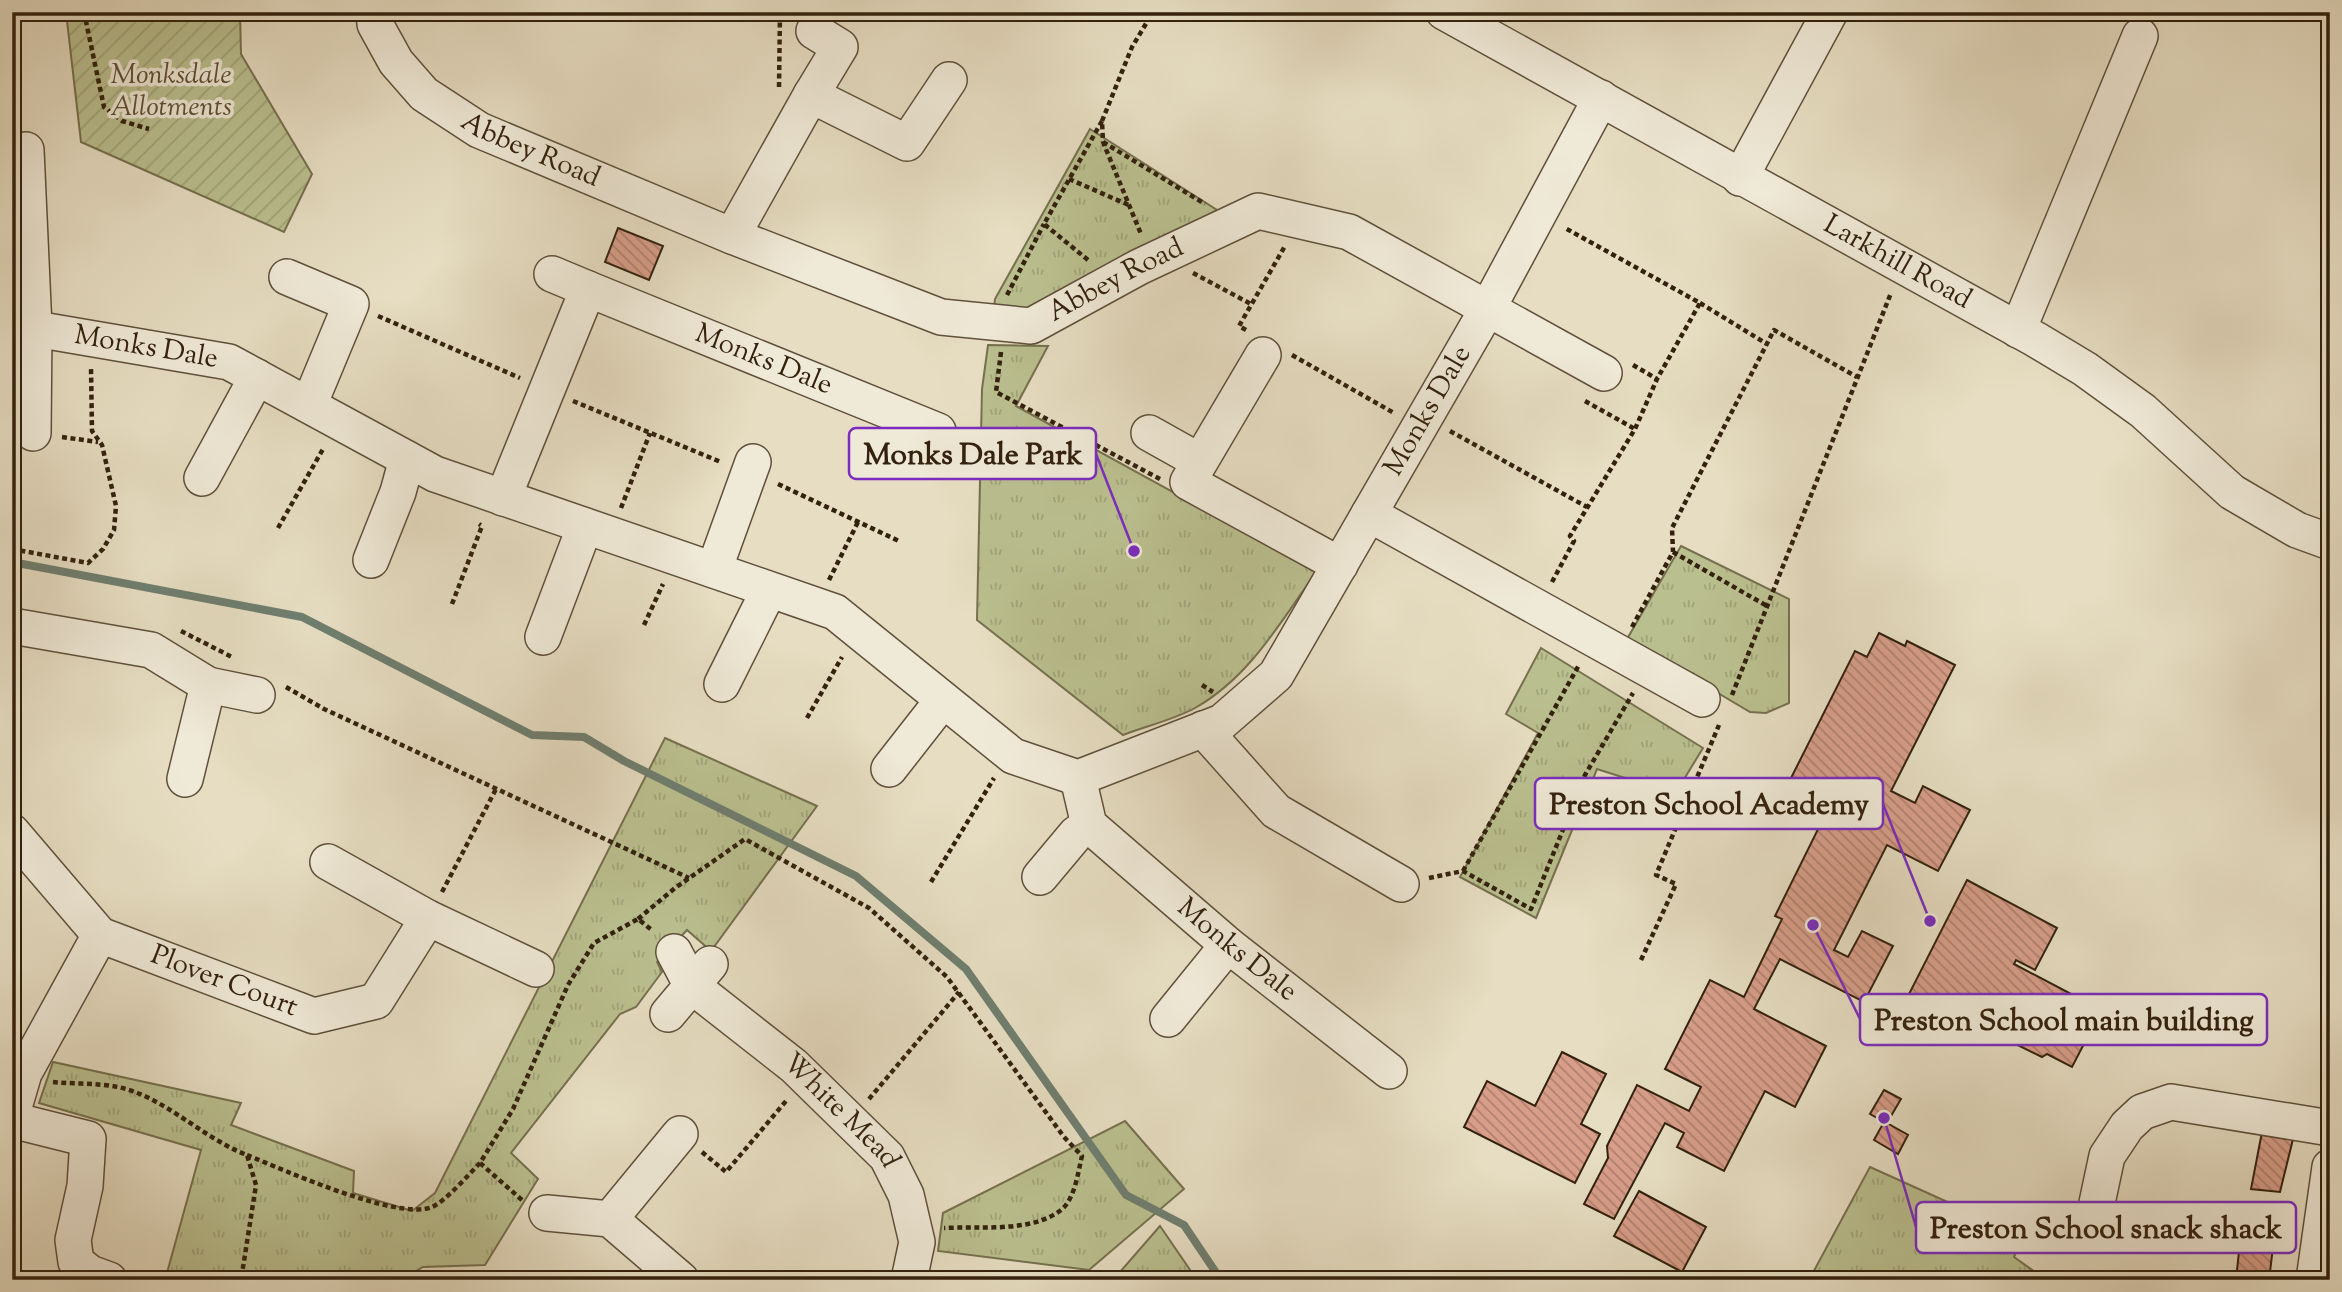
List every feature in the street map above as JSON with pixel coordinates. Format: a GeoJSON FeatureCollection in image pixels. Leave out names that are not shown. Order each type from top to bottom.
{"type":"FeatureCollection","features":[{"type":"Feature","properties":{"kind":"street","name":"Abbey Road"},"geometry":{"type":"LineString","coordinates":[[374,12],[375,24],[396,62],[424,93],[480,130],[732,236],[941,317],[1031,326],[1156,259],[1258,211],[1349,232],[1488,308]]}},
{"type":"Feature","properties":{"kind":"street","name":"Larkhill Road"},"geometry":{"type":"LineString","coordinates":[[1444,12],[2085,369],[2143,411],[2232,492],[2297,530],[2330,542]]}},
{"type":"Feature","properties":{"kind":"street"},"geometry":{"type":"LineString","coordinates":[[1740,178],[1830,12]]}},
{"type":"Feature","properties":{"kind":"street"},"geometry":{"type":"LineString","coordinates":[[2018,330],[2140,36]]}},
{"type":"Feature","properties":{"kind":"street"},"geometry":{"type":"LineString","coordinates":[[732,236],[811,95],[827,39]]}},
{"type":"Feature","properties":{"kind":"street"},"geometry":{"type":"LineString","coordinates":[[811,95],[907,142],[949,80]]}},
{"type":"Feature","properties":{"kind":"street","name":"Monks Dale"},"geometry":{"type":"LineString","coordinates":[[23,327],[229,362],[435,474],[835,612],[1013,756],[1078,778],[1222,722],[1276,675],[1488,308],[1601,98]]}},
{"type":"Feature","properties":{"kind":"street","name":"Monks Dale"},"geometry":{"type":"LineString","coordinates":[[26,150],[23,327],[33,433]]}},
{"type":"Feature","properties":{"kind":"street","name":"Monks Dale"},"geometry":{"type":"LineString","coordinates":[[552,274],[938,431]]}},
{"type":"Feature","properties":{"kind":"street"},"geometry":{"type":"LineString","coordinates":[[287,277],[351,304],[309,405]]}},
{"type":"Feature","properties":{"kind":"street"},"geometry":{"type":"LineString","coordinates":[[503,498],[545,389],[588,289]]}},
{"type":"Feature","properties":{"kind":"street"},"geometry":{"type":"LineString","coordinates":[[1488,308],[1604,373]]}},
{"type":"Feature","properties":{"kind":"street"},"geometry":{"type":"LineString","coordinates":[[1194,472],[1266,349]]}},
{"type":"Feature","properties":{"kind":"street","name":"Monks Dale"},"geometry":{"type":"LineString","coordinates":[[202,478],[257,377]]}},
{"type":"Feature","properties":{"kind":"street"},"geometry":{"type":"LineString","coordinates":[[1149,433],[1194,472],[1340,565]]}},
{"type":"Feature","properties":{"kind":"street"},"geometry":{"type":"LineString","coordinates":[[371,560],[398,492],[407,459]]}},
{"type":"Feature","properties":{"kind":"street"},"geometry":{"type":"LineString","coordinates":[[714,570],[750,468]]}},
{"type":"Feature","properties":{"kind":"street"},"geometry":{"type":"LineString","coordinates":[[1369,514],[1717,707]]}},
{"type":"Feature","properties":{"kind":"street"},"geometry":{"type":"LineString","coordinates":[[543,637],[598,530]]}},
{"type":"Feature","properties":{"kind":"street"},"geometry":{"type":"LineString","coordinates":[[722,684],[769,590]]}},
{"type":"Feature","properties":{"kind":"street"},"geometry":{"type":"LineString","coordinates":[[12,626],[151,650],[208,685],[257,695]]}},
{"type":"Feature","properties":{"kind":"street"},"geometry":{"type":"LineString","coordinates":[[185,779],[208,685]]}},
{"type":"Feature","properties":{"kind":"street"},"geometry":{"type":"LineString","coordinates":[[889,769],[943,700]]}},
{"type":"Feature","properties":{"kind":"street"},"geometry":{"type":"LineString","coordinates":[[1203,729],[1276,811],[1401,884]]}},
{"type":"Feature","properties":{"kind":"street"},"geometry":{"type":"LineString","coordinates":[[1040,877],[1076,834],[1089,825],[1078,778]]}},
{"type":"Feature","properties":{"kind":"street","name":"Monks Dale"},"geometry":{"type":"LineString","coordinates":[[1089,825],[1228,944],[1389,1072]]}},
{"type":"Feature","properties":{"kind":"street"},"geometry":{"type":"LineString","coordinates":[[12,1114],[24,1073],[100,934],[14,836]]}},
{"type":"Feature","properties":{"kind":"street"},"geometry":{"type":"LineString","coordinates":[[328,862],[428,918],[536,969]]}},
{"type":"Feature","properties":{"kind":"street","name":"Plover Court"},"geometry":{"type":"LineString","coordinates":[[100,934],[314,1016],[376,1000],[428,918]]}},
{"type":"Feature","properties":{"kind":"street"},"geometry":{"type":"LineString","coordinates":[[1168,1019],[1228,944]]}},
{"type":"Feature","properties":{"kind":"street"},"geometry":{"type":"LineString","coordinates":[[668,1014],[701,975],[674,952]]}},
{"type":"Feature","properties":{"kind":"street","name":"White Mead"},"geometry":{"type":"LineString","coordinates":[[701,975],[887,1157],[906,1195],[917,1242],[909,1280]]}},
{"type":"Feature","properties":{"kind":"street"},"geometry":{"type":"LineString","coordinates":[[2097,1203],[2107,1156],[2127,1126],[2143,1112],[2171,1102],[2330,1128]]}},
{"type":"Feature","properties":{"kind":"street"},"geometry":{"type":"LineString","coordinates":[[12,1120],[88,1139],[85,1186],[73,1240],[76,1262],[90,1273],[108,1280]]}},
{"type":"Feature","properties":{"kind":"street"},"geometry":{"type":"LineString","coordinates":[[610,1219],[680,1134]]}},
{"type":"Feature","properties":{"kind":"street"},"geometry":{"type":"LineString","coordinates":[[2314,1280],[2330,1167]]}},
{"type":"Feature","properties":{"kind":"street"},"geometry":{"type":"LineString","coordinates":[[547,1213],[610,1219],[681,1280]]}},
{"type":"Feature","properties":{"kind":"path"},"geometry":{"type":"LineString","coordinates":[[83,12],[104,107],[122,121],[149,129]]}},
{"type":"Feature","properties":{"kind":"path"},"geometry":{"type":"LineString","coordinates":[[780,12],[778,111],[789,134]]}},
{"type":"Feature","properties":{"kind":"path"},"geometry":{"type":"LineString","coordinates":[[1153,12],[1132,47],[1102,121],[1044,224],[998,324],[996,392],[1182,491],[1194,472]]}},
{"type":"Feature","properties":{"kind":"path"},"geometry":{"type":"LineString","coordinates":[[1102,121],[1103,142],[1156,259],[1251,304]]}},
{"type":"Feature","properties":{"kind":"path"},"geometry":{"type":"LineString","coordinates":[[1103,142],[1236,223]]}},
{"type":"Feature","properties":{"kind":"path"},"geometry":{"type":"LineString","coordinates":[[1069,179],[1131,207]]}},
{"type":"Feature","properties":{"kind":"path"},"geometry":{"type":"LineString","coordinates":[[1299,221],[1239,326],[1266,349],[1422,422],[1587,507]]}},
{"type":"Feature","properties":{"kind":"path"},"geometry":{"type":"LineString","coordinates":[[1044,224],[1112,282]]}},
{"type":"Feature","properties":{"kind":"path"},"geometry":{"type":"LineString","coordinates":[[1641,960],[1676,884],[1656,875],[1717,707],[1767,606],[1901,266]]}},
{"type":"Feature","properties":{"kind":"path"},"geometry":{"type":"LineString","coordinates":[[1700,303],[1767,344]]}},
{"type":"Feature","properties":{"kind":"path"},"geometry":{"type":"LineString","coordinates":[[351,304],[650,433],[750,468],[901,542]]}},
{"type":"Feature","properties":{"kind":"path"},"geometry":{"type":"LineString","coordinates":[[1620,653],[1585,775],[1531,909],[1463,872],[1620,653],[1673,552],[1672,528],[1774,330],[1857,377]]}},
{"type":"Feature","properties":{"kind":"path"},"geometry":{"type":"LineString","coordinates":[[12,549],[88,563],[103,549],[114,530],[116,506],[102,445],[92,431],[90,339]]}},
{"type":"Feature","properties":{"kind":"path"},"geometry":{"type":"LineString","coordinates":[[598,530],[650,433]]}},
{"type":"Feature","properties":{"kind":"path"},"geometry":{"type":"LineString","coordinates":[[278,528],[323,449]]}},
{"type":"Feature","properties":{"kind":"path"},"geometry":{"type":"LineString","coordinates":[[452,604],[482,526],[470,521]]}},
{"type":"Feature","properties":{"kind":"path"},"geometry":{"type":"LineString","coordinates":[[816,606],[858,522]]}},
{"type":"Feature","properties":{"kind":"path"},"geometry":{"type":"LineString","coordinates":[[1673,552],[1767,606]]}},
{"type":"Feature","properties":{"kind":"path"},"geometry":{"type":"LineString","coordinates":[[644,625],[663,585],[651,580]]}},
{"type":"Feature","properties":{"kind":"path"},"geometry":{"type":"LineString","coordinates":[[807,718],[843,656]]}},
{"type":"Feature","properties":{"kind":"path"},"geometry":{"type":"LineString","coordinates":[[324,709],[689,878]]}},
{"type":"Feature","properties":{"kind":"path"},"geometry":{"type":"LineString","coordinates":[[931,882],[994,778],[986,773]]}},
{"type":"Feature","properties":{"kind":"path"},"geometry":{"type":"LineString","coordinates":[[428,918],[496,789]]}},
{"type":"Feature","properties":{"kind":"path"},"geometry":{"type":"LineString","coordinates":[[24,1073],[48,1082],[119,1087],[159,1104],[202,1134],[247,1155],[349,1194],[411,1211],[434,1206],[480,1163],[513,1109],[568,985],[594,943],[638,919],[689,878],[745,839],[869,908],[947,977],[1064,1137],[1083,1156],[1075,1185],[1062,1210],[1033,1223],[914,1230]]}},
{"type":"Feature","properties":{"kind":"path"},"geometry":{"type":"LineString","coordinates":[[638,919],[674,952]]}},
{"type":"Feature","properties":{"kind":"path"},"geometry":{"type":"LineString","coordinates":[[850,1121],[959,992]]}},
{"type":"Feature","properties":{"kind":"path"},"geometry":{"type":"LineString","coordinates":[[680,1134],[726,1172],[806,1078]]}},
{"type":"Feature","properties":{"kind":"path"},"geometry":{"type":"LineString","coordinates":[[241,1280],[256,1185],[247,1155]]}},
{"type":"Feature","properties":{"kind":"path"},"geometry":{"type":"LineString","coordinates":[[480,1163],[535,1210],[547,1213]]}},
{"type":"Feature","properties":{"kind":"green space","name":"Monksdale Allotments"},"geometry":{"type":"Polygon","coordinates":[[[66,12],[240,12],[241,54],[312,174],[284,232],[81,142],[66,12]]]}},
{"type":"Feature","properties":{"kind":"green space"},"geometry":{"type":"Polygon","coordinates":[[[1090,129],[1217,210],[1034,320],[992,323],[995,299],[1090,129]]]}},
{"type":"Feature","properties":{"kind":"green space"},"geometry":{"type":"Polygon","coordinates":[[[988,345],[1048,346],[1016,406],[1317,571],[1248,664],[1232,681],[1195,708],[1123,735],[977,620],[982,389],[988,345]]]}},
{"type":"Feature","properties":{"kind":"green space"},"geometry":{"type":"Polygon","coordinates":[[[1681,546],[1789,599],[1789,703],[1766,713],[1750,712],[1627,639],[1681,546]]]}},
{"type":"Feature","properties":{"kind":"green space"},"geometry":{"type":"Polygon","coordinates":[[[1541,648],[1703,748],[1675,794],[1597,769],[1536,918],[1460,877],[1538,733],[1506,714],[1541,648]]]}},
{"type":"Feature","properties":{"kind":"green space"},"geometry":{"type":"Polygon","coordinates":[[[665,738],[817,806],[711,951],[687,930],[657,962],[662,972],[636,1007],[620,1014],[511,1153],[538,1179],[485,1265],[423,1267],[401,1280],[165,1280],[201,1150],[39,1103],[53,1062],[241,1103],[231,1125],[354,1171],[353,1193],[412,1211],[435,1193],[665,738]]]}},
{"type":"Feature","properties":{"kind":"green space"},"geometry":{"type":"Polygon","coordinates":[[[1125,1121],[1184,1189],[1089,1270],[938,1251],[943,1213],[1125,1121]]]}},
{"type":"Feature","properties":{"kind":"green space"},"geometry":{"type":"Polygon","coordinates":[[[1870,1167],[2023,1236],[2014,1257],[2035,1272],[2033,1280],[1809,1280],[1870,1167]]]}},
{"type":"Feature","properties":{"kind":"green space"},"geometry":{"type":"Polygon","coordinates":[[[1160,1226],[1197,1280],[1113,1280],[1160,1226]]]}},
{"type":"Feature","properties":{"kind":"building"},"geometry":{"type":"Polygon","coordinates":[[[618,228],[663,246],[649,280],[605,262],[618,228]]]}},
{"type":"Feature","properties":{"kind":"building"},"geometry":{"type":"Polygon","coordinates":[[[1879,633],[1905,646],[1907,641],[1955,665],[1891,791],[1915,803],[1923,786],[1970,810],[1938,871],[1887,845],[1834,950],[1848,957],[1862,931],[1893,946],[1864,1002],[1780,959],[1754,1009],[1826,1046],[1795,1107],[1765,1091],[1724,1171],[1677,1147],[1684,1133],[1665,1123],[1614,1219],[1584,1204],[1608,1158],[1607,1146],[1637,1085],[1689,1111],[1701,1087],[1665,1069],[1710,980],[1744,997],[1782,919],[1775,916],[1831,803],[1789,782],[1855,651],[1867,657],[1879,633]]]}},
{"type":"Feature","properties":{"kind":"building"},"geometry":{"type":"Polygon","coordinates":[[[1967,880],[2057,928],[2035,970],[2016,960],[2014,964],[2073,995],[2075,1002],[2099,1015],[2072,1067],[2047,1054],[2042,1057],[1948,1011],[1935,1038],[1903,1023],[1914,999],[1908,996],[1967,880]]]}},
{"type":"Feature","properties":{"kind":"building"},"geometry":{"type":"Polygon","coordinates":[[[1562,1052],[1606,1074],[1581,1124],[1600,1134],[1575,1183],[1464,1127],[1487,1081],[1535,1106],[1562,1052]]]}},
{"type":"Feature","properties":{"kind":"building"},"geometry":{"type":"Polygon","coordinates":[[[1884,1090],[1901,1099],[1887,1123],[1908,1135],[1898,1154],[1874,1140],[1884,1122],[1870,1114],[1884,1090]]]}},
{"type":"Feature","properties":{"kind":"building"},"geometry":{"type":"Polygon","coordinates":[[[2262,1132],[2293,1139],[2280,1192],[2251,1189],[2262,1132]]]}},
{"type":"Feature","properties":{"kind":"building"},"geometry":{"type":"Polygon","coordinates":[[[1639,1191],[1706,1227],[1682,1272],[1614,1236],[1639,1191]]]}},
{"type":"Feature","properties":{"kind":"building"},"geometry":{"type":"Polygon","coordinates":[[[2240,1242],[2273,1247],[2269,1280],[2236,1280],[2240,1242]]]}},
{"type":"Feature","properties":{"kind":"waterway"},"geometry":{"type":"LineString","coordinates":[[12,562],[302,617],[532,735],[584,737],[624,761],[856,876],[966,969],[1126,1195],[1184,1225],[1221,1280]]}},
{"type":"Feature","properties":{"kind":"place","name":"Monks Dale Park"},"geometry":{"type":"Point","coordinates":[1134,551]}},
{"type":"Feature","properties":{"kind":"place","name":"Preston School Academy"},"geometry":{"type":"Point","coordinates":[1930,921]}},
{"type":"Feature","properties":{"kind":"place","name":"Preston School main building"},"geometry":{"type":"Point","coordinates":[1813,925]}},
{"type":"Feature","properties":{"kind":"place","name":"Preston School snack shack"},"geometry":{"type":"Point","coordinates":[1884,1118]}}]}
